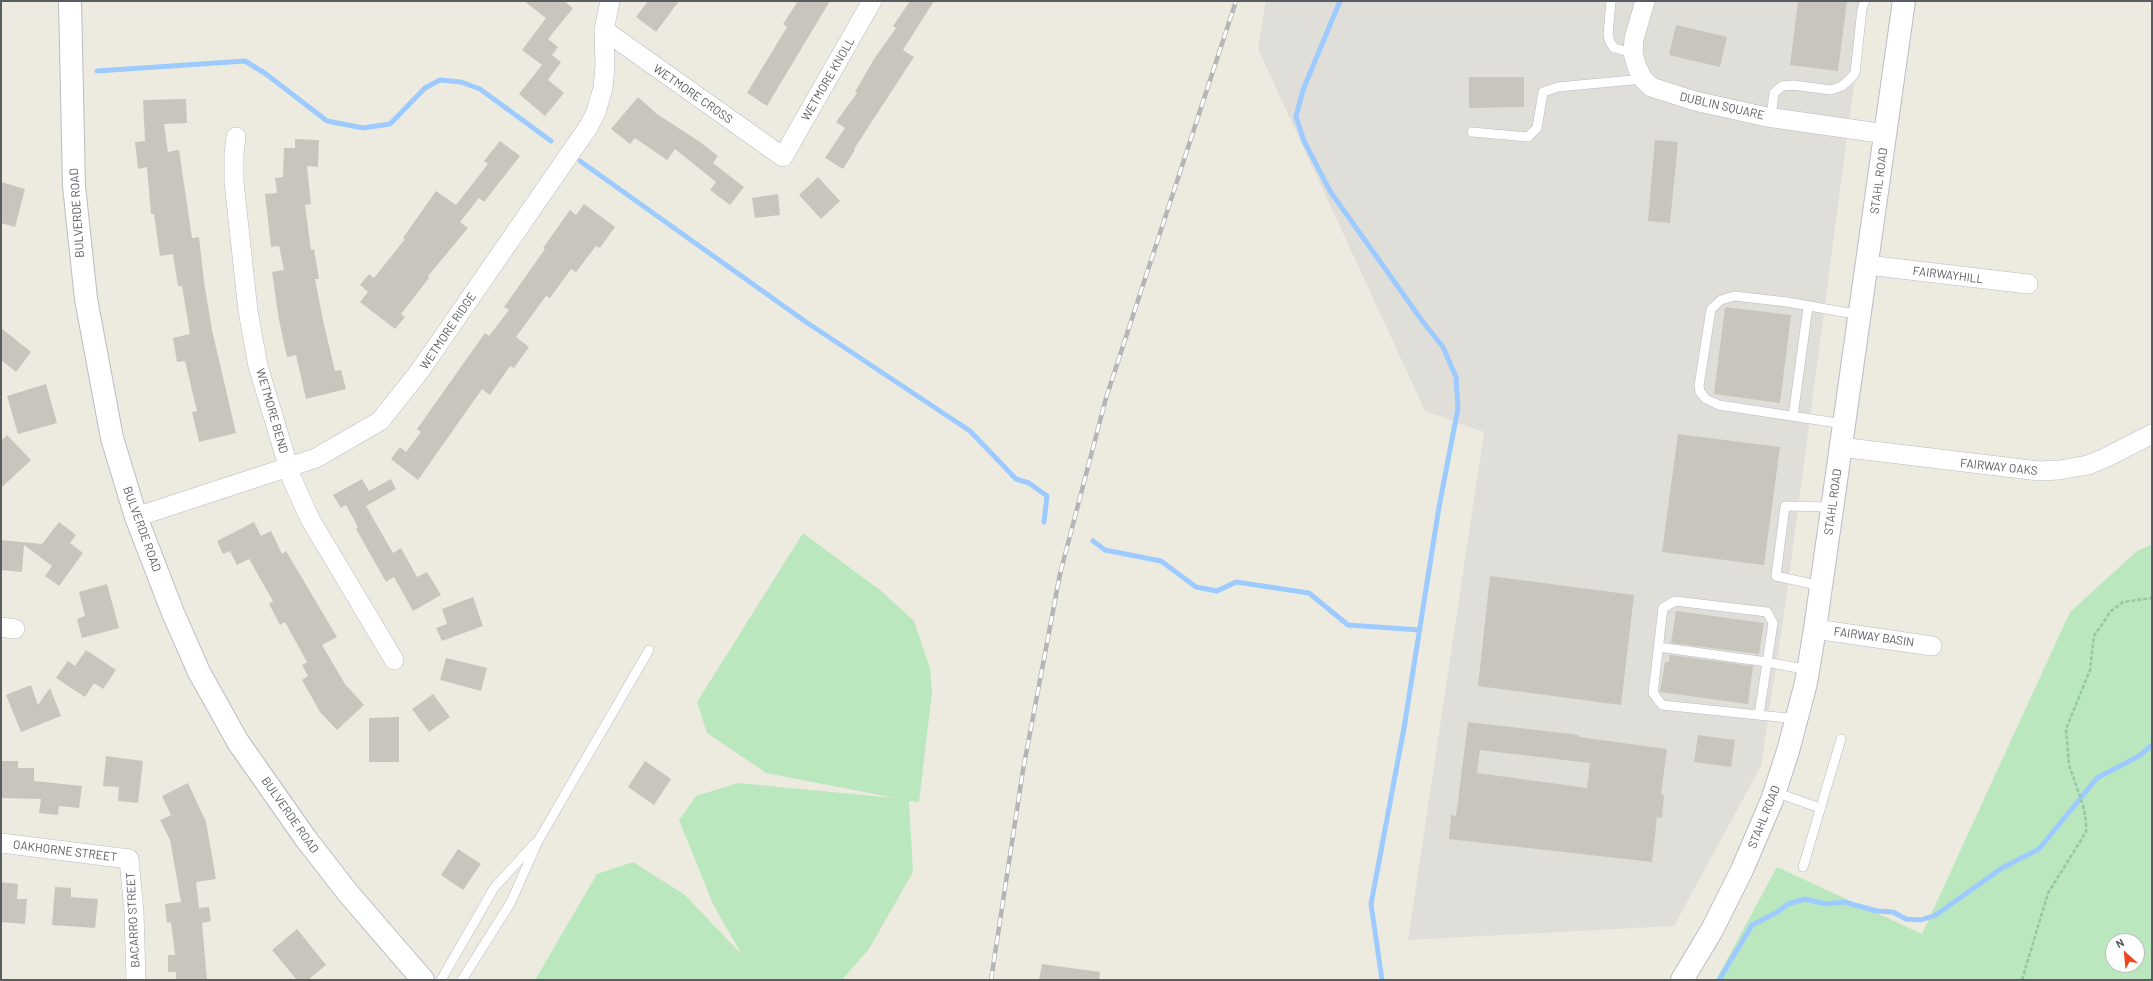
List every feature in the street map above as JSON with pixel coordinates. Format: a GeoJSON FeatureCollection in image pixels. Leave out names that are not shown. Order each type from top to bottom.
{"type":"FeatureCollection","features":[{"type":"Feature","properties":{"kind":"main road","name":"BULVERDE ROAD"},"geometry":{"type":"LineString","coordinates":[[70,1],[74,186],[86,299],[112,438],[136,517],[174,613],[200,672],[238,742],[306,839],[348,893],[423,980]]}},
{"type":"Feature","properties":{"kind":"main road","name":"STAHL ROAD"},"geometry":{"type":"LineString","coordinates":[[1682,980],[1712,930],[1742,870],[1774,792],[1797,719],[1815,629],[1904,1]]}},
{"type":"Feature","properties":{"kind":"street","name":"WETMORE RIDGE"},"geometry":{"type":"LineString","coordinates":[[136,517],[289,467],[329,452],[374,425],[402,395],[589,126],[596,112],[603,88],[606,66],[604,30],[610,1]]}},
{"type":"Feature","properties":{"kind":"street","name":"WETMORE KNOLL"},"geometry":{"type":"LineString","coordinates":[[783,157],[872,1]]}},
{"type":"Feature","properties":{"kind":"street","name":"DUBLIN SQUARE"},"geometry":{"type":"LineString","coordinates":[[1641,2],[1633,53],[1637,67],[1644,79],[1659,91],[1695,101],[1771,117],[1886,134]]}},
{"type":"Feature","properties":{"kind":"street","name":"WETMORE CROSS"},"geometry":{"type":"LineString","coordinates":[[604,30],[783,157]]}},
{"type":"Feature","properties":{"kind":"street","name":"WETMORE BEND"},"geometry":{"type":"LineString","coordinates":[[236,137],[234,154],[234,182],[248,311],[258,366],[289,467],[310,519],[394,660]]}},
{"type":"Feature","properties":{"kind":"street","name":"FAIRWAYHILL"},"geometry":{"type":"LineString","coordinates":[[1867,265],[2028,284]]}},
{"type":"Feature","properties":{"kind":"street","name":"FAIRWAY OAKS"},"geometry":{"type":"LineString","coordinates":[[1840,447],[2039,471],[2059,470],[2088,465],[2152,434]]}},
{"type":"Feature","properties":{"kind":"street","name":"FAIRWAY BASIN"},"geometry":{"type":"LineString","coordinates":[[1815,629],[1932,646]]}},
{"type":"Feature","properties":{"kind":"street","name":"OAKHORNE STREET"},"geometry":{"type":"LineString","coordinates":[[1,843],[129,859]]}},
{"type":"Feature","properties":{"kind":"street","name":"BACARRO STREET"},"geometry":{"type":"LineString","coordinates":[[129,859],[134,912],[136,980]]}},
{"type":"Feature","properties":{"kind":"lane"},"geometry":{"type":"LineString","coordinates":[[1611,1],[1608,35],[1610,42],[1614,48],[1633,53]]}},
{"type":"Feature","properties":{"kind":"lane"},"geometry":{"type":"LineString","coordinates":[[1771,117],[1774,93],[1782,86],[1793,85],[1831,90],[1842,86],[1849,80],[1854,72],[1862,9],[1865,1]]}},
{"type":"Feature","properties":{"kind":"lane"},"geometry":{"type":"LineString","coordinates":[[1472,132],[1528,137],[1537,128],[1543,92],[1558,87],[1644,79]]}},
{"type":"Feature","properties":{"kind":"lane"},"geometry":{"type":"LineString","coordinates":[[1844,424],[1719,404],[1706,399],[1700,392],[1699,386],[1711,310],[1721,300],[1734,296],[1860,316]]}},
{"type":"Feature","properties":{"kind":"lane"},"geometry":{"type":"LineString","coordinates":[[1794,416],[1808,307]]}},
{"type":"Feature","properties":{"kind":"lane"},"geometry":{"type":"LineString","coordinates":[[1821,586],[1776,576],[1785,506],[1832,507]]}},
{"type":"Feature","properties":{"kind":"lane"},"geometry":{"type":"LineString","coordinates":[[1759,715],[1773,623],[1767,612],[1675,602],[1663,608],[1652,693],[1662,705],[1797,719]]}},
{"type":"Feature","properties":{"kind":"lane"},"geometry":{"type":"LineString","coordinates":[[1658,647],[1767,662],[1808,670]]}},
{"type":"Feature","properties":{"kind":"lane"},"geometry":{"type":"LineString","coordinates":[[462,980],[511,902],[538,841],[649,650]]}},
{"type":"Feature","properties":{"kind":"lane"},"geometry":{"type":"LineString","coordinates":[[1803,867],[1841,740]]}},
{"type":"Feature","properties":{"kind":"lane"},"geometry":{"type":"LineString","coordinates":[[1774,792],[1820,808]]}},
{"type":"Feature","properties":{"kind":"lane"},"geometry":{"type":"LineString","coordinates":[[441,980],[494,888],[512,866],[538,841]]}},
{"type":"Feature","properties":{"kind":"path"},"geometry":{"type":"LineString","coordinates":[[2022,980],[2048,893],[2086,832],[2086,821],[2083,805],[2069,765],[2066,729],[2090,670],[2094,636],[2111,611],[2123,602],[2152,598]]}},
{"type":"Feature","properties":{"kind":"shaded area"},"geometry":{"type":"Polygon","coordinates":[[[1266,1],[1865,1],[1785,607],[1761,766],[1674,926],[1408,940],[1484,432],[1425,411],[1258,49],[1266,1]]]}},
{"type":"Feature","properties":{"kind":"green space"},"geometry":{"type":"Polygon","coordinates":[[[803,533],[880,590],[914,621],[930,668],[932,692],[919,802],[909,801],[913,872],[869,949],[842,980],[535,980],[597,874],[633,862],[685,895],[742,955],[713,904],[679,820],[696,796],[738,783],[895,798],[766,773],[707,733],[697,702],[803,533]]]}},
{"type":"Feature","properties":{"kind":"green space"},"geometry":{"type":"Polygon","coordinates":[[[2152,544],[2152,980],[1716,980],[1777,867],[1922,934],[2070,612],[2137,551],[2152,544]]]}},
{"type":"Feature","properties":{"kind":"building"},"geometry":{"type":"Polygon","coordinates":[[[524,1],[564,1],[573,8],[548,39],[558,47],[552,55],[561,62],[548,80],[564,93],[545,116],[519,94],[542,65],[522,50],[546,18],[524,1]]]}},
{"type":"Feature","properties":{"kind":"building"},"geometry":{"type":"Polygon","coordinates":[[[648,1],[679,1],[656,32],[636,17],[648,1]]]}},
{"type":"Feature","properties":{"kind":"building"},"geometry":{"type":"Polygon","coordinates":[[[798,1],[830,1],[767,106],[747,93],[787,27],[783,24],[798,1]]]}},
{"type":"Feature","properties":{"kind":"building"},"geometry":{"type":"Polygon","coordinates":[[[910,1],[934,1],[903,50],[914,57],[854,149],[855,150],[843,169],[825,158],[845,128],[836,122],[857,93],[855,92],[874,59],[896,28],[893,26],[910,1]]]}},
{"type":"Feature","properties":{"kind":"building"},"geometry":{"type":"Polygon","coordinates":[[[1798,1],[1847,1],[1838,71],[1790,65],[1798,1]]]}},
{"type":"Feature","properties":{"kind":"building"},"geometry":{"type":"Polygon","coordinates":[[[1676,25],[1727,37],[1720,67],[1669,55],[1676,25]]]}},
{"type":"Feature","properties":{"kind":"building"},"geometry":{"type":"Polygon","coordinates":[[[1469,77],[1524,77],[1524,107],[1469,108],[1469,77]]]}},
{"type":"Feature","properties":{"kind":"building"},"geometry":{"type":"Polygon","coordinates":[[[638,97],[657,114],[700,142],[718,156],[713,163],[744,187],[730,205],[710,190],[716,182],[675,149],[667,160],[635,138],[630,144],[611,129],[638,97]]]}},
{"type":"Feature","properties":{"kind":"building"},"geometry":{"type":"Polygon","coordinates":[[[186,99],[187,123],[164,124],[168,152],[179,150],[192,238],[199,237],[204,282],[212,330],[236,433],[199,442],[192,412],[197,411],[185,361],[177,362],[173,338],[190,334],[182,286],[178,286],[173,254],[160,256],[154,214],[151,214],[147,167],[138,169],[135,142],[145,141],[143,100],[186,99]]]}},
{"type":"Feature","properties":{"kind":"building"},"geometry":{"type":"Polygon","coordinates":[[[295,139],[319,140],[318,167],[307,166],[311,204],[305,205],[311,250],[314,249],[319,279],[315,279],[324,325],[335,371],[341,370],[346,389],[306,399],[296,355],[287,357],[279,320],[272,272],[284,270],[279,246],[271,247],[265,194],[277,193],[275,178],[283,177],[284,148],[295,148],[295,139]]]}},
{"type":"Feature","properties":{"kind":"building"},"geometry":{"type":"Polygon","coordinates":[[[1655,140],[1678,142],[1670,223],[1648,221],[1655,140]]]}},
{"type":"Feature","properties":{"kind":"building"},"geometry":{"type":"Polygon","coordinates":[[[500,141],[520,156],[484,202],[479,198],[460,222],[468,228],[428,276],[429,278],[401,314],[405,317],[395,329],[360,302],[368,292],[360,285],[369,274],[374,278],[405,239],[403,238],[436,191],[456,205],[488,164],[484,161],[500,141]]]}},
{"type":"Feature","properties":{"kind":"building"},"geometry":{"type":"Polygon","coordinates":[[[818,177],[840,201],[821,219],[799,195],[818,177]]]}},
{"type":"Feature","properties":{"kind":"building"},"geometry":{"type":"Polygon","coordinates":[[[1,182],[25,189],[15,227],[1,223],[1,182]]]}},
{"type":"Feature","properties":{"kind":"building"},"geometry":{"type":"Polygon","coordinates":[[[778,194],[780,215],[755,218],[752,198],[778,194]]]}},
{"type":"Feature","properties":{"kind":"building"},"geometry":{"type":"Polygon","coordinates":[[[584,204],[615,227],[600,248],[596,246],[576,272],[571,269],[550,298],[546,296],[516,337],[529,347],[514,368],[510,366],[490,395],[482,389],[418,480],[391,459],[400,447],[406,452],[421,432],[417,429],[485,333],[489,336],[509,310],[504,307],[545,249],[543,248],[570,210],[576,215],[584,204]]]}},
{"type":"Feature","properties":{"kind":"building"},"geometry":{"type":"Polygon","coordinates":[[[1725,307],[1791,315],[1780,403],[1714,394],[1725,307]]]}},
{"type":"Feature","properties":{"kind":"building"},"geometry":{"type":"Polygon","coordinates":[[[1,328],[31,352],[16,372],[1,360],[1,328]]]}},
{"type":"Feature","properties":{"kind":"building"},"geometry":{"type":"Polygon","coordinates":[[[46,384],[57,423],[18,434],[7,396],[46,384]]]}},
{"type":"Feature","properties":{"kind":"building"},"geometry":{"type":"Polygon","coordinates":[[[1678,434],[1780,447],[1764,565],[1662,552],[1678,434]]]}},
{"type":"Feature","properties":{"kind":"building"},"geometry":{"type":"Polygon","coordinates":[[[7,435],[31,460],[1,488],[1,441],[7,435]]]}},
{"type":"Feature","properties":{"kind":"building"},"geometry":{"type":"Polygon","coordinates":[[[362,479],[369,491],[391,479],[396,489],[366,506],[393,553],[401,548],[417,577],[427,572],[441,595],[413,611],[394,577],[386,582],[356,529],[358,527],[346,505],[341,508],[333,495],[362,479]]]}},
{"type":"Feature","properties":{"kind":"building"},"geometry":{"type":"Polygon","coordinates":[[[59,522],[76,535],[70,543],[83,553],[59,586],[45,576],[52,566],[24,545],[22,572],[1,570],[1,540],[42,544],[59,522]]]}},
{"type":"Feature","properties":{"kind":"building"},"geometry":{"type":"Polygon","coordinates":[[[254,522],[261,536],[271,531],[282,554],[286,551],[337,637],[322,645],[345,684],[364,705],[337,730],[320,712],[302,680],[308,676],[302,665],[307,662],[285,622],[280,625],[269,604],[273,601],[249,559],[237,565],[230,551],[223,554],[217,541],[254,522]]]}},
{"type":"Feature","properties":{"kind":"building"},"geometry":{"type":"Polygon","coordinates":[[[1490,576],[1634,595],[1621,705],[1478,686],[1490,576]]]}},
{"type":"Feature","properties":{"kind":"building"},"geometry":{"type":"Polygon","coordinates":[[[107,584],[119,628],[82,638],[77,619],[85,616],[79,592],[107,584]]]}},
{"type":"Feature","properties":{"kind":"building"},"geometry":{"type":"Polygon","coordinates":[[[473,597],[483,626],[442,641],[436,628],[447,624],[442,609],[473,597]]]}},
{"type":"Feature","properties":{"kind":"building"},"geometry":{"type":"Polygon","coordinates":[[[1676,611],[1764,623],[1759,654],[1671,643],[1676,611]]]}},
{"type":"Feature","properties":{"kind":"building"},"geometry":{"type":"Polygon","coordinates":[[[86,650],[116,670],[103,689],[94,683],[85,697],[56,678],[68,661],[75,666],[86,650]]]}},
{"type":"Feature","properties":{"kind":"building"},"geometry":{"type":"Polygon","coordinates":[[[1670,655],[1753,666],[1748,704],[1660,692],[1665,662],[1669,662],[1670,655]]]}},
{"type":"Feature","properties":{"kind":"building"},"geometry":{"type":"Polygon","coordinates":[[[446,658],[487,668],[481,691],[440,680],[446,658]]]}},
{"type":"Feature","properties":{"kind":"building"},"geometry":{"type":"Polygon","coordinates":[[[31,685],[38,705],[50,688],[61,716],[21,732],[6,695],[31,685]]]}},
{"type":"Feature","properties":{"kind":"building"},"geometry":{"type":"Polygon","coordinates":[[[433,694],[450,717],[429,732],[412,709],[433,694]]]}},
{"type":"Feature","properties":{"kind":"building"},"geometry":{"type":"Polygon","coordinates":[[[399,717],[399,762],[369,762],[369,718],[399,717]]]}},
{"type":"Feature","properties":{"kind":"building"},"geometry":{"type":"Polygon","coordinates":[[[1468,722],[1579,735],[1579,737],[1667,749],[1661,794],[1664,795],[1662,818],[1657,817],[1652,862],[1449,839],[1451,815],[1456,816],[1468,722]],[[1480,750],[1477,773],[1587,788],[1590,763],[1480,750]]]}},
{"type":"Feature","properties":{"kind":"building"},"geometry":{"type":"Polygon","coordinates":[[[1698,735],[1735,740],[1731,767],[1694,762],[1698,735]]]}},
{"type":"Feature","properties":{"kind":"building"},"geometry":{"type":"Polygon","coordinates":[[[106,756],[143,761],[138,803],[118,801],[119,787],[103,786],[106,756]]]}},
{"type":"Feature","properties":{"kind":"building"},"geometry":{"type":"Polygon","coordinates":[[[1,761],[18,761],[18,768],[34,768],[34,781],[82,786],[79,808],[59,806],[58,815],[39,813],[41,799],[1,798],[1,761]]]}},
{"type":"Feature","properties":{"kind":"building"},"geometry":{"type":"Polygon","coordinates":[[[645,761],[671,779],[654,805],[628,787],[645,761]]]}},
{"type":"Feature","properties":{"kind":"building"},"geometry":{"type":"Polygon","coordinates":[[[188,783],[206,822],[216,879],[196,882],[199,908],[209,907],[211,921],[202,923],[207,980],[176,980],[176,972],[168,972],[168,955],[175,955],[171,922],[167,923],[165,904],[181,902],[170,840],[160,820],[171,815],[162,796],[188,783]]]}},
{"type":"Feature","properties":{"kind":"building"},"geometry":{"type":"Polygon","coordinates":[[[458,849],[481,864],[463,890],[441,875],[458,849]]]}},
{"type":"Feature","properties":{"kind":"building"},"geometry":{"type":"Polygon","coordinates":[[[1,882],[18,884],[17,899],[27,899],[25,924],[1,922],[1,882]]]}},
{"type":"Feature","properties":{"kind":"building"},"geometry":{"type":"Polygon","coordinates":[[[55,887],[71,888],[71,897],[98,899],[95,928],[52,925],[55,887]]]}},
{"type":"Feature","properties":{"kind":"building"},"geometry":{"type":"Polygon","coordinates":[[[297,929],[326,965],[308,980],[297,980],[272,950],[297,929]]]}},
{"type":"Feature","properties":{"kind":"building"},"geometry":{"type":"Polygon","coordinates":[[[1042,964],[1100,972],[1099,980],[1039,980],[1042,964]]]}},
{"type":"Feature","properties":{"kind":"waterway"},"geometry":{"type":"LineString","coordinates":[[1340,1],[1303,90],[1296,117],[1304,141],[1330,191],[1423,322],[1443,347],[1456,377],[1458,408],[1439,507],[1404,728],[1371,904],[1382,980]]}},
{"type":"Feature","properties":{"kind":"waterway"},"geometry":{"type":"LineString","coordinates":[[97,71],[245,61],[266,74],[327,121],[363,128],[390,124],[425,88],[440,80],[461,82],[480,89],[551,141]]}},
{"type":"Feature","properties":{"kind":"waterway"},"geometry":{"type":"LineString","coordinates":[[580,161],[806,322],[970,431],[1016,479],[1029,483],[1047,496],[1044,522]]}},
{"type":"Feature","properties":{"kind":"waterway"},"geometry":{"type":"LineString","coordinates":[[1093,541],[1105,550],[1161,561],[1196,587],[1217,591],[1236,582],[1309,593],[1348,625],[1420,630]]}},
{"type":"Feature","properties":{"kind":"waterway"},"geometry":{"type":"LineString","coordinates":[[1719,980],[1752,925],[1776,913],[1788,904],[1805,899],[1826,904],[1844,902],[1877,911],[1893,912],[1906,919],[1921,920],[1936,915],[2002,868],[2039,849],[2097,778],[2139,756],[2152,745]]}},
{"type":"Feature","properties":{"kind":"railway"},"geometry":{"type":"LineString","coordinates":[[991,980],[1023,770],[1060,574],[1106,398],[1236,1]]}}]}
